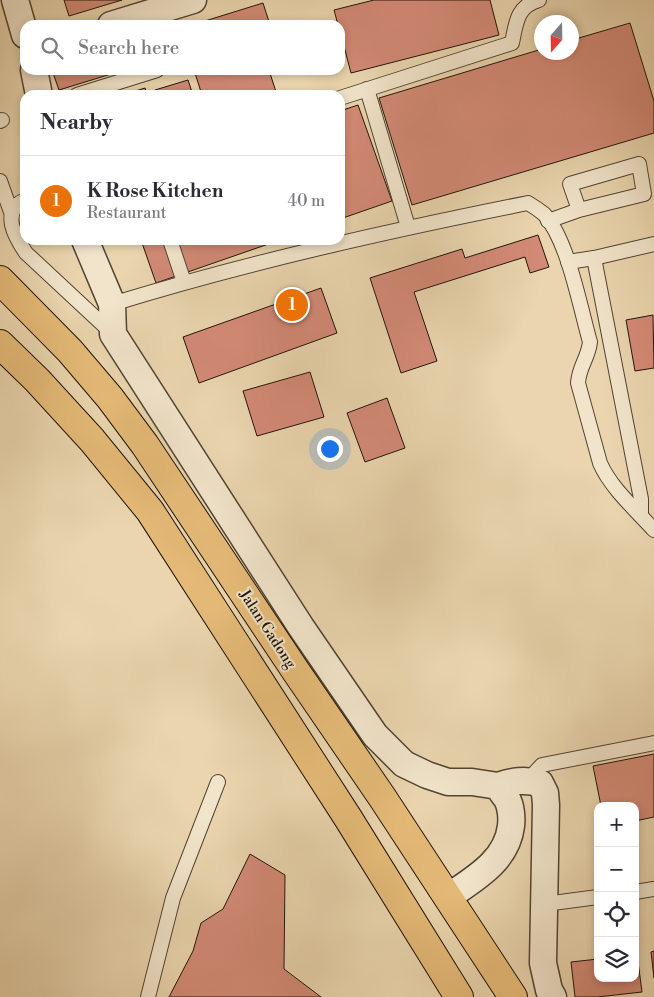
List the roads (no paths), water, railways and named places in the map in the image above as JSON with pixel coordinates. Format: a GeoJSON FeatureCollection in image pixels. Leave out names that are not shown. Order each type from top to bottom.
{"type":"FeatureCollection","features":[{"type":"Feature","properties":{"kind":"main road","name":"Jalan Gadong"},"geometry":{"type":"LineString","coordinates":[[0,280],[70,351],[110,398],[146,445],[513,997]]}},
{"type":"Feature","properties":{"kind":"main road"},"geometry":{"type":"LineString","coordinates":[[0,344],[37,380],[92,440],[150,511],[348,818],[459,997]]}},
{"type":"Feature","properties":{"kind":"main road"},"geometry":{"type":"LineString","coordinates":[[413,922],[448,897]]}},
{"type":"Feature","properties":{"kind":"street"},"geometry":{"type":"LineString","coordinates":[[15,0],[21,20]]}},
{"type":"Feature","properties":{"kind":"street"},"geometry":{"type":"LineString","coordinates":[[127,20],[193,0]]}},
{"type":"Feature","properties":{"kind":"street"},"geometry":{"type":"LineString","coordinates":[[35,75],[38,90]]}},
{"type":"Feature","properties":{"kind":"street"},"geometry":{"type":"LineString","coordinates":[[87,245],[112,304],[113,334],[301,628],[375,734],[404,764],[448,782],[472,782],[498,786],[514,781],[528,780],[540,783],[545,794],[546,904],[543,963],[552,997]]}},
{"type":"Feature","properties":{"kind":"street"},"geometry":{"type":"LineString","coordinates":[[448,897],[479,876],[500,856],[510,837],[512,819],[508,801],[498,786]]}},
{"type":"Feature","properties":{"kind":"lane"},"geometry":{"type":"LineString","coordinates":[[345,96],[512,43],[517,20],[524,7],[539,0]]}},
{"type":"Feature","properties":{"kind":"lane"},"geometry":{"type":"LineString","coordinates":[[93,90],[141,75]]}},
{"type":"Feature","properties":{"kind":"lane"},"geometry":{"type":"LineString","coordinates":[[368,89],[408,227]]}},
{"type":"Feature","properties":{"kind":"lane"},"geometry":{"type":"LineString","coordinates":[[548,221],[579,210],[644,194],[639,164],[570,184],[579,210]]}},
{"type":"Feature","properties":{"kind":"lane"},"geometry":{"type":"LineString","coordinates":[[0,181],[12,212]]}},
{"type":"Feature","properties":{"kind":"lane"},"geometry":{"type":"LineString","coordinates":[[20,202],[12,212],[10,223],[20,244]]}},
{"type":"Feature","properties":{"kind":"lane"},"geometry":{"type":"LineString","coordinates":[[345,242],[408,227],[528,204],[536,208],[548,221],[560,242],[568,262],[590,342],[589,351],[579,371],[578,383],[600,463],[605,475],[653,527]]}},
{"type":"Feature","properties":{"kind":"lane"},"geometry":{"type":"LineString","coordinates":[[568,262],[654,244]]}},
{"type":"Feature","properties":{"kind":"lane"},"geometry":{"type":"LineString","coordinates":[[21,245],[26,253],[113,334]]}},
{"type":"Feature","properties":{"kind":"lane"},"geometry":{"type":"LineString","coordinates":[[172,245],[184,282]]}},
{"type":"Feature","properties":{"kind":"lane"},"geometry":{"type":"LineString","coordinates":[[112,304],[184,282],[335,245]]}},
{"type":"Feature","properties":{"kind":"lane"},"geometry":{"type":"LineString","coordinates":[[594,258],[640,500],[641,514]]}},
{"type":"Feature","properties":{"kind":"lane"},"geometry":{"type":"LineString","coordinates":[[528,780],[542,765],[654,743]]}},
{"type":"Feature","properties":{"kind":"lane"},"geometry":{"type":"LineString","coordinates":[[148,997],[173,898],[218,782]]}},
{"type":"Feature","properties":{"kind":"lane"},"geometry":{"type":"LineString","coordinates":[[639,891],[654,889]]}},
{"type":"Feature","properties":{"kind":"lane"},"geometry":{"type":"LineString","coordinates":[[546,904],[594,898]]}},
{"type":"Feature","properties":{"kind":"place","name":"K Rose Kitchen"},"geometry":{"type":"Point","coordinates":[292,305]}}]}
